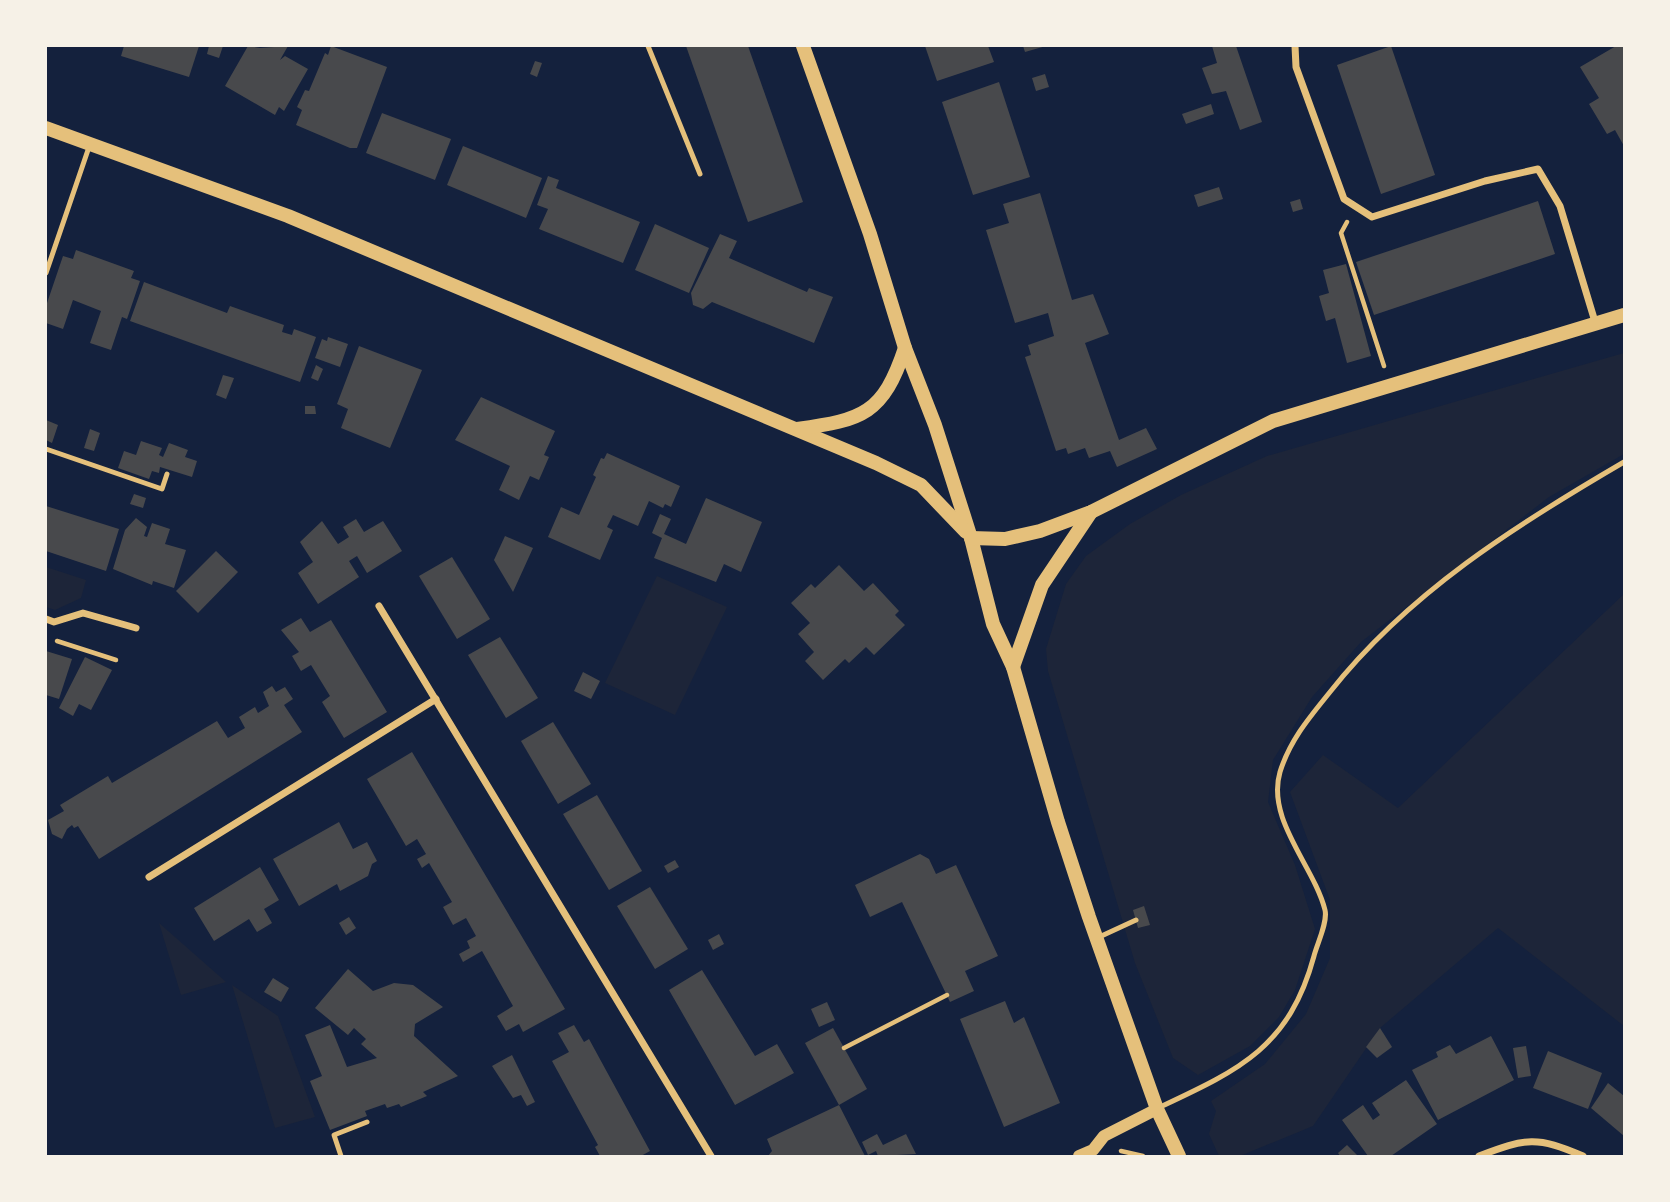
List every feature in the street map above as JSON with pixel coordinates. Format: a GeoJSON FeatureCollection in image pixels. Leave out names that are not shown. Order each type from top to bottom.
{"type":"FeatureCollection","features":[{"type":"Feature","properties":{"kind":"main road"},"geometry":{"type":"LineString","coordinates":[[803,46],[870,234],[905,348],[935,425],[971,538],[993,624],[1013,667],[1058,822],[1097,938],[1157,1108],[1179,1157]]}},
{"type":"Feature","properties":{"kind":"main road"},"geometry":{"type":"LineString","coordinates":[[46,128],[91,142],[288,216],[877,463],[921,485],[945,507],[971,538]]}},
{"type":"Feature","properties":{"kind":"main road"},"geometry":{"type":"LineString","coordinates":[[971,538],[1018,537],[1091,512],[1273,421],[1596,326],[1625,315]]}},
{"type":"Feature","properties":{"kind":"main road"},"geometry":{"type":"LineString","coordinates":[[796,430],[858,417],[881,400],[893,382],[905,348]]}},
{"type":"Feature","properties":{"kind":"main road"},"geometry":{"type":"LineString","coordinates":[[1013,667],[1042,585],[1091,512]]}},
{"type":"Feature","properties":{"kind":"street"},"geometry":{"type":"LineString","coordinates":[[1295,46],[1296,67],[1344,199],[1372,217],[1485,181],[1538,169],[1560,206],[1596,326]]}},
{"type":"Feature","properties":{"kind":"street"},"geometry":{"type":"LineString","coordinates":[[379,606],[711,1157]]}},
{"type":"Feature","properties":{"kind":"street"},"geometry":{"type":"LineString","coordinates":[[46,619],[54,622],[83,613],[136,628]]}},
{"type":"Feature","properties":{"kind":"street"},"geometry":{"type":"LineString","coordinates":[[149,877],[436,699]]}},
{"type":"Feature","properties":{"kind":"street"},"geometry":{"type":"LineString","coordinates":[[1079,1157],[1093,1150],[1104,1136],[1157,1108]]}},
{"type":"Feature","properties":{"kind":"street"},"geometry":{"type":"LineString","coordinates":[[1479,1157],[1533,1140],[1554,1143],[1583,1157]]}},
{"type":"Feature","properties":{"kind":"lane"},"geometry":{"type":"LineString","coordinates":[[648,46],[700,174]]}},
{"type":"Feature","properties":{"kind":"lane"},"geometry":{"type":"LineString","coordinates":[[46,273],[91,142]]}},
{"type":"Feature","properties":{"kind":"lane"},"geometry":{"type":"LineString","coordinates":[[46,449],[162,489],[167,474]]}},
{"type":"Feature","properties":{"kind":"lane"},"geometry":{"type":"LineString","coordinates":[[1157,1108],[1205,1086],[1259,1052],[1284,1026],[1307,983],[1326,913],[1277,800],[1280,775],[1293,738],[1359,655],[1437,583],[1558,501],[1625,462]]}},
{"type":"Feature","properties":{"kind":"lane"},"geometry":{"type":"LineString","coordinates":[[1097,938],[1136,920]]}},
{"type":"Feature","properties":{"kind":"lane"},"geometry":{"type":"LineString","coordinates":[[341,1157],[334,1135],[367,1122]]}},
{"type":"Feature","properties":{"kind":"path"},"geometry":{"type":"LineString","coordinates":[[1356,208],[1341,233],[1380,353]]}},
{"type":"Feature","properties":{"kind":"path"},"geometry":{"type":"LineString","coordinates":[[46,637],[116,660]]}},
{"type":"Feature","properties":{"kind":"path"},"geometry":{"type":"LineString","coordinates":[[844,1048],[947,995]]}},
{"type":"Feature","properties":{"kind":"path"},"geometry":{"type":"LineString","coordinates":[[1122,1152],[1143,1157]]}},
{"type":"Feature","properties":{"kind":"shaded area"},"geometry":{"type":"Polygon","coordinates":[[[1624,353],[1624,454],[1549,497],[1361,642],[1312,697],[1273,760],[1268,802],[1295,865],[1315,929],[1295,990],[1279,1017],[1250,1046],[1198,1075],[1173,1058],[1135,963],[1048,671],[1046,649],[1066,584],[1086,556],[1130,524],[1181,495],[1267,456],[1624,353]]]}},
{"type":"Feature","properties":{"kind":"shaded area"},"geometry":{"type":"Polygon","coordinates":[[[46,567],[86,580],[81,598],[55,610],[46,607],[46,567]]]}},
{"type":"Feature","properties":{"kind":"shaded area"},"geometry":{"type":"Polygon","coordinates":[[[657,576],[727,607],[675,715],[605,683],[657,576]]]}},
{"type":"Feature","properties":{"kind":"shaded area"},"geometry":{"type":"Polygon","coordinates":[[[1624,594],[1624,1026],[1498,928],[1380,1028],[1313,1126],[1240,1156],[1219,1156],[1209,1134],[1216,1111],[1211,1101],[1265,1064],[1306,1014],[1330,958],[1330,900],[1290,792],[1323,755],[1398,808],[1624,594]]]}},
{"type":"Feature","properties":{"kind":"shaded area"},"geometry":{"type":"Polygon","coordinates":[[[159,923],[226,982],[181,995],[159,923]]]}},
{"type":"Feature","properties":{"kind":"shaded area"},"geometry":{"type":"Polygon","coordinates":[[[232,985],[278,1016],[315,1117],[275,1128],[232,985]]]}},
{"type":"Feature","properties":{"kind":"building"},"geometry":{"type":"Polygon","coordinates":[[[124,46],[199,46],[189,77],[121,56],[124,46]]]}},
{"type":"Feature","properties":{"kind":"building"},"geometry":{"type":"Polygon","coordinates":[[[209,46],[223,46],[219,58],[207,54],[209,46]]]}},
{"type":"Feature","properties":{"kind":"building"},"geometry":{"type":"Polygon","coordinates":[[[248,46],[288,46],[280,60],[285,56],[308,69],[284,111],[279,107],[275,115],[225,86],[248,46]]]}},
{"type":"Feature","properties":{"kind":"building"},"geometry":{"type":"Polygon","coordinates":[[[331,46],[387,67],[357,148],[350,148],[296,125],[302,110],[297,107],[305,90],[309,91],[325,53],[328,55],[331,46]]]}},
{"type":"Feature","properties":{"kind":"building"},"geometry":{"type":"Polygon","coordinates":[[[686,46],[748,46],[803,202],[748,222],[686,46]]]}},
{"type":"Feature","properties":{"kind":"building"},"geometry":{"type":"Polygon","coordinates":[[[925,46],[988,46],[994,62],[937,81],[925,46]]]}},
{"type":"Feature","properties":{"kind":"building"},"geometry":{"type":"Polygon","coordinates":[[[1023,46],[1046,46],[1025,52],[1023,46]]]}},
{"type":"Feature","properties":{"kind":"building"},"geometry":{"type":"Polygon","coordinates":[[[1212,46],[1236,46],[1262,122],[1240,130],[1226,91],[1212,94],[1202,68],[1217,63],[1212,46]]]}},
{"type":"Feature","properties":{"kind":"building"},"geometry":{"type":"Polygon","coordinates":[[[1391,46],[1435,175],[1381,194],[1337,65],[1391,46]]]}},
{"type":"Feature","properties":{"kind":"building"},"geometry":{"type":"Polygon","coordinates":[[[1616,46],[1624,46],[1624,146],[1615,130],[1607,134],[1589,104],[1599,98],[1580,67],[1616,46]]]}},
{"type":"Feature","properties":{"kind":"building"},"geometry":{"type":"Polygon","coordinates":[[[535,61],[542,63],[537,77],[530,74],[535,61]]]}},
{"type":"Feature","properties":{"kind":"building"},"geometry":{"type":"Polygon","coordinates":[[[1045,74],[1049,87],[1036,91],[1032,78],[1045,74]]]}},
{"type":"Feature","properties":{"kind":"building"},"geometry":{"type":"Polygon","coordinates":[[[999,82],[1030,177],[973,195],[942,102],[999,82]]]}},
{"type":"Feature","properties":{"kind":"building"},"geometry":{"type":"Polygon","coordinates":[[[1211,104],[1214,114],[1186,124],[1182,114],[1211,104]]]}},
{"type":"Feature","properties":{"kind":"building"},"geometry":{"type":"Polygon","coordinates":[[[382,113],[451,139],[435,180],[366,153],[382,113]]]}},
{"type":"Feature","properties":{"kind":"building"},"geometry":{"type":"Polygon","coordinates":[[[463,146],[542,178],[526,218],[447,185],[463,146]]]}},
{"type":"Feature","properties":{"kind":"building"},"geometry":{"type":"Polygon","coordinates":[[[548,176],[559,180],[556,188],[640,222],[623,263],[539,229],[548,209],[537,205],[548,176]]]}},
{"type":"Feature","properties":{"kind":"building"},"geometry":{"type":"Polygon","coordinates":[[[1219,187],[1223,199],[1198,207],[1194,195],[1219,187]]]}},
{"type":"Feature","properties":{"kind":"building"},"geometry":{"type":"Polygon","coordinates":[[[1040,193],[1072,300],[1093,294],[1109,334],[1085,343],[1119,440],[1146,428],[1157,449],[1117,467],[1110,451],[1089,458],[1085,448],[1068,454],[1066,448],[1056,451],[1025,357],[1031,355],[1028,345],[1054,336],[1048,313],[1015,323],[986,230],[1009,223],[1003,204],[1040,193]]]}},
{"type":"Feature","properties":{"kind":"building"},"geometry":{"type":"Polygon","coordinates":[[[1300,199],[1303,209],[1293,212],[1290,202],[1300,199]]]}},
{"type":"Feature","properties":{"kind":"building"},"geometry":{"type":"Polygon","coordinates":[[[1538,201],[1555,254],[1374,315],[1356,262],[1538,201]]]}},
{"type":"Feature","properties":{"kind":"building"},"geometry":{"type":"Polygon","coordinates":[[[655,224],[709,248],[689,293],[635,270],[655,224]]]}},
{"type":"Feature","properties":{"kind":"building"},"geometry":{"type":"Polygon","coordinates":[[[720,234],[737,241],[729,258],[807,292],[809,288],[833,297],[814,343],[712,302],[703,309],[693,305],[691,293],[720,234]]]}},
{"type":"Feature","properties":{"kind":"building"},"geometry":{"type":"Polygon","coordinates":[[[76,250],[134,271],[131,278],[140,281],[127,319],[122,317],[111,350],[90,343],[101,311],[73,300],[63,329],[46,323],[46,306],[63,256],[73,259],[76,250]]]}},
{"type":"Feature","properties":{"kind":"building"},"geometry":{"type":"Polygon","coordinates":[[[1346,264],[1371,356],[1347,363],[1335,318],[1326,321],[1319,296],[1329,293],[1323,270],[1346,264]]]}},
{"type":"Feature","properties":{"kind":"building"},"geometry":{"type":"Polygon","coordinates":[[[144,282],[227,313],[230,306],[284,325],[282,332],[292,335],[294,329],[316,337],[300,382],[130,321],[144,282]]]}},
{"type":"Feature","properties":{"kind":"building"},"geometry":{"type":"Polygon","coordinates":[[[328,337],[348,344],[340,367],[315,358],[322,339],[327,341],[328,337]]]}},
{"type":"Feature","properties":{"kind":"building"},"geometry":{"type":"Polygon","coordinates":[[[359,346],[422,370],[390,448],[341,428],[348,409],[337,404],[359,346]]]}},
{"type":"Feature","properties":{"kind":"building"},"geometry":{"type":"Polygon","coordinates":[[[316,365],[323,369],[318,381],[311,378],[316,365]]]}},
{"type":"Feature","properties":{"kind":"building"},"geometry":{"type":"Polygon","coordinates":[[[223,375],[234,378],[226,399],[216,395],[223,375]]]}},
{"type":"Feature","properties":{"kind":"building"},"geometry":{"type":"Polygon","coordinates":[[[481,397],[555,431],[544,455],[549,457],[539,480],[530,476],[519,500],[499,490],[510,466],[455,440],[481,397]]]}},
{"type":"Feature","properties":{"kind":"building"},"geometry":{"type":"Polygon","coordinates":[[[305,406],[315,406],[316,414],[305,414],[305,406]]]}},
{"type":"Feature","properties":{"kind":"building"},"geometry":{"type":"Polygon","coordinates":[[[46,420],[58,425],[52,443],[46,440],[46,420]]]}},
{"type":"Feature","properties":{"kind":"building"},"geometry":{"type":"Polygon","coordinates":[[[90,429],[100,433],[94,451],[84,448],[90,429]]]}},
{"type":"Feature","properties":{"kind":"building"},"geometry":{"type":"Polygon","coordinates":[[[141,441],[162,448],[159,455],[163,457],[169,443],[188,450],[185,457],[197,461],[192,477],[160,467],[159,473],[152,471],[149,479],[118,468],[124,451],[136,455],[141,441]]]}},
{"type":"Feature","properties":{"kind":"building"},"geometry":{"type":"Polygon","coordinates":[[[607,453],[680,486],[671,507],[665,504],[663,508],[649,501],[638,526],[613,515],[607,527],[613,530],[600,560],[548,537],[561,507],[579,515],[596,477],[593,475],[601,458],[604,459],[607,453]]]}},
{"type":"Feature","properties":{"kind":"building"},"geometry":{"type":"Polygon","coordinates":[[[134,494],[146,498],[143,508],[130,504],[134,494]]]}},
{"type":"Feature","properties":{"kind":"building"},"geometry":{"type":"Polygon","coordinates":[[[706,498],[762,522],[741,572],[724,564],[716,582],[654,558],[662,538],[652,533],[660,514],[671,519],[664,534],[686,544],[706,498]]]}},
{"type":"Feature","properties":{"kind":"building"},"geometry":{"type":"Polygon","coordinates":[[[46,506],[119,529],[106,571],[46,551],[46,506]]]}},
{"type":"Feature","properties":{"kind":"building"},"geometry":{"type":"Polygon","coordinates":[[[136,518],[147,527],[144,536],[147,537],[152,523],[170,529],[165,544],[186,550],[174,588],[153,581],[152,585],[113,569],[125,530],[136,518]]]}},
{"type":"Feature","properties":{"kind":"building"},"geometry":{"type":"Polygon","coordinates":[[[356,519],[364,532],[383,521],[402,551],[367,573],[357,556],[349,561],[359,577],[318,604],[298,573],[313,562],[300,542],[322,521],[338,544],[349,537],[343,527],[356,519]]]}},
{"type":"Feature","properties":{"kind":"building"},"geometry":{"type":"Polygon","coordinates":[[[505,536],[533,548],[513,592],[494,560],[505,536]]]}},
{"type":"Feature","properties":{"kind":"building"},"geometry":{"type":"Polygon","coordinates":[[[216,551],[238,572],[198,613],[176,591],[216,551]]]}},
{"type":"Feature","properties":{"kind":"building"},"geometry":{"type":"Polygon","coordinates":[[[452,557],[490,619],[457,639],[419,576],[452,557]]]}},
{"type":"Feature","properties":{"kind":"building"},"geometry":{"type":"Polygon","coordinates":[[[839,565],[864,591],[873,583],[899,611],[895,615],[905,625],[874,655],[866,647],[849,663],[845,659],[823,680],[805,661],[814,652],[798,634],[810,623],[791,603],[811,584],[815,588],[839,565]]]}},
{"type":"Feature","properties":{"kind":"building"},"geometry":{"type":"Polygon","coordinates":[[[301,618],[310,632],[331,620],[387,712],[344,738],[322,702],[330,696],[311,665],[301,671],[292,656],[299,652],[281,630],[301,618]]]}},
{"type":"Feature","properties":{"kind":"building"},"geometry":{"type":"Polygon","coordinates":[[[500,637],[538,698],[506,718],[468,655],[500,637]]]}},
{"type":"Feature","properties":{"kind":"building"},"geometry":{"type":"Polygon","coordinates":[[[46,651],[72,659],[59,699],[46,695],[46,651]]]}},
{"type":"Feature","properties":{"kind":"building"},"geometry":{"type":"Polygon","coordinates":[[[85,657],[112,670],[91,710],[79,704],[73,716],[59,708],[85,657]]]}},
{"type":"Feature","properties":{"kind":"building"},"geometry":{"type":"Polygon","coordinates":[[[583,672],[600,681],[591,699],[574,691],[583,672]]]}},
{"type":"Feature","properties":{"kind":"building"},"geometry":{"type":"Polygon","coordinates":[[[272,686],[276,692],[285,687],[293,699],[284,705],[302,732],[99,859],[78,826],[74,828],[72,825],[67,829],[62,839],[52,834],[48,820],[64,811],[60,805],[108,776],[112,783],[217,721],[228,738],[245,728],[239,717],[255,707],[258,713],[269,706],[263,692],[272,686]]]}},
{"type":"Feature","properties":{"kind":"building"},"geometry":{"type":"Polygon","coordinates":[[[553,722],[591,784],[558,804],[521,741],[553,722]]]}},
{"type":"Feature","properties":{"kind":"building"},"geometry":{"type":"Polygon","coordinates":[[[412,752],[565,1009],[523,1032],[519,1024],[506,1031],[497,1016],[513,1006],[482,951],[463,962],[459,954],[470,948],[467,941],[476,936],[466,918],[453,925],[443,907],[452,902],[429,863],[422,868],[417,859],[426,854],[417,839],[406,846],[367,779],[412,752]]]}},
{"type":"Feature","properties":{"kind":"building"},"geometry":{"type":"Polygon","coordinates":[[[597,795],[642,871],[609,890],[563,814],[597,795]]]}},
{"type":"Feature","properties":{"kind":"building"},"geometry":{"type":"Polygon","coordinates":[[[339,822],[353,849],[367,842],[377,861],[372,864],[368,876],[340,891],[337,884],[299,906],[273,859],[339,822]]]}},
{"type":"Feature","properties":{"kind":"building"},"geometry":{"type":"Polygon","coordinates":[[[920,854],[929,859],[936,874],[956,865],[998,956],[965,971],[974,991],[950,1002],[902,902],[870,917],[855,885],[920,854]]]}},
{"type":"Feature","properties":{"kind":"building"},"geometry":{"type":"Polygon","coordinates":[[[675,860],[679,867],[668,873],[664,866],[675,860]]]}},
{"type":"Feature","properties":{"kind":"building"},"geometry":{"type":"Polygon","coordinates":[[[260,867],[279,900],[264,909],[272,923],[257,932],[249,919],[214,941],[194,908],[260,867]]]}},
{"type":"Feature","properties":{"kind":"building"},"geometry":{"type":"Polygon","coordinates":[[[650,887],[688,949],[655,969],[617,906],[650,887]]]}},
{"type":"Feature","properties":{"kind":"building"},"geometry":{"type":"Polygon","coordinates":[[[1144,906],[1150,925],[1138,928],[1133,910],[1144,906]]]}},
{"type":"Feature","properties":{"kind":"building"},"geometry":{"type":"Polygon","coordinates":[[[349,917],[356,928],[346,935],[339,923],[349,917]]]}},
{"type":"Feature","properties":{"kind":"building"},"geometry":{"type":"Polygon","coordinates":[[[719,934],[724,944],[713,950],[708,940],[719,934]]]}},
{"type":"Feature","properties":{"kind":"building"},"geometry":{"type":"Polygon","coordinates":[[[348,969],[373,991],[394,983],[413,985],[443,1007],[415,1024],[414,1036],[458,1076],[423,1092],[427,1096],[401,1107],[399,1104],[387,1108],[385,1104],[365,1111],[367,1116],[330,1130],[310,1081],[322,1076],[305,1035],[330,1025],[347,1067],[377,1058],[361,1044],[366,1039],[354,1028],[348,1035],[315,1008],[348,969]]]}},
{"type":"Feature","properties":{"kind":"building"},"geometry":{"type":"Polygon","coordinates":[[[702,970],[755,1056],[777,1044],[794,1073],[735,1105],[669,990],[702,970]]]}},
{"type":"Feature","properties":{"kind":"building"},"geometry":{"type":"Polygon","coordinates":[[[273,978],[289,988],[281,1002],[264,992],[273,978]]]}},
{"type":"Feature","properties":{"kind":"building"},"geometry":{"type":"Polygon","coordinates":[[[1005,1001],[1014,1023],[1024,1017],[1060,1103],[1004,1127],[960,1019],[1005,1001]]]}},
{"type":"Feature","properties":{"kind":"building"},"geometry":{"type":"Polygon","coordinates":[[[827,1002],[835,1020],[819,1027],[811,1009],[827,1002]]]}},
{"type":"Feature","properties":{"kind":"building"},"geometry":{"type":"Polygon","coordinates":[[[574,1025],[584,1042],[589,1039],[650,1151],[641,1156],[600,1156],[595,1147],[598,1145],[552,1061],[569,1052],[558,1033],[574,1025]]]}},
{"type":"Feature","properties":{"kind":"building"},"geometry":{"type":"Polygon","coordinates":[[[833,1028],[867,1089],[839,1105],[805,1043],[833,1028]]]}},
{"type":"Feature","properties":{"kind":"building"},"geometry":{"type":"Polygon","coordinates":[[[1380,1028],[1392,1047],[1377,1058],[1366,1047],[1380,1028]]]}},
{"type":"Feature","properties":{"kind":"building"},"geometry":{"type":"Polygon","coordinates":[[[1491,1036],[1514,1080],[1438,1120],[1412,1070],[1438,1057],[1436,1052],[1450,1045],[1456,1054],[1491,1036]]]}},
{"type":"Feature","properties":{"kind":"building"},"geometry":{"type":"Polygon","coordinates":[[[1526,1046],[1531,1076],[1518,1078],[1513,1048],[1526,1046]]]}},
{"type":"Feature","properties":{"kind":"building"},"geometry":{"type":"Polygon","coordinates":[[[1548,1051],[1602,1073],[1588,1109],[1533,1088],[1548,1051]]]}},
{"type":"Feature","properties":{"kind":"building"},"geometry":{"type":"Polygon","coordinates":[[[512,1055],[535,1102],[527,1106],[521,1095],[513,1098],[492,1066],[512,1055]]]}},
{"type":"Feature","properties":{"kind":"building"},"geometry":{"type":"Polygon","coordinates":[[[1406,1080],[1437,1124],[1391,1156],[1368,1156],[1342,1120],[1363,1105],[1373,1120],[1380,1115],[1372,1103],[1406,1080]]]}},
{"type":"Feature","properties":{"kind":"building"},"geometry":{"type":"Polygon","coordinates":[[[1608,1083],[1624,1096],[1624,1136],[1591,1108],[1608,1083]]]}},
{"type":"Feature","properties":{"kind":"building"},"geometry":{"type":"Polygon","coordinates":[[[839,1105],[865,1156],[768,1156],[772,1151],[767,1139],[839,1105]]]}},
{"type":"Feature","properties":{"kind":"building"},"geometry":{"type":"Polygon","coordinates":[[[877,1134],[883,1145],[906,1134],[916,1154],[878,1156],[876,1151],[868,1155],[862,1142],[877,1134]]]}},
{"type":"Feature","properties":{"kind":"building"},"geometry":{"type":"Polygon","coordinates":[[[1347,1145],[1358,1156],[1340,1156],[1338,1153],[1347,1145]]]}}]}
